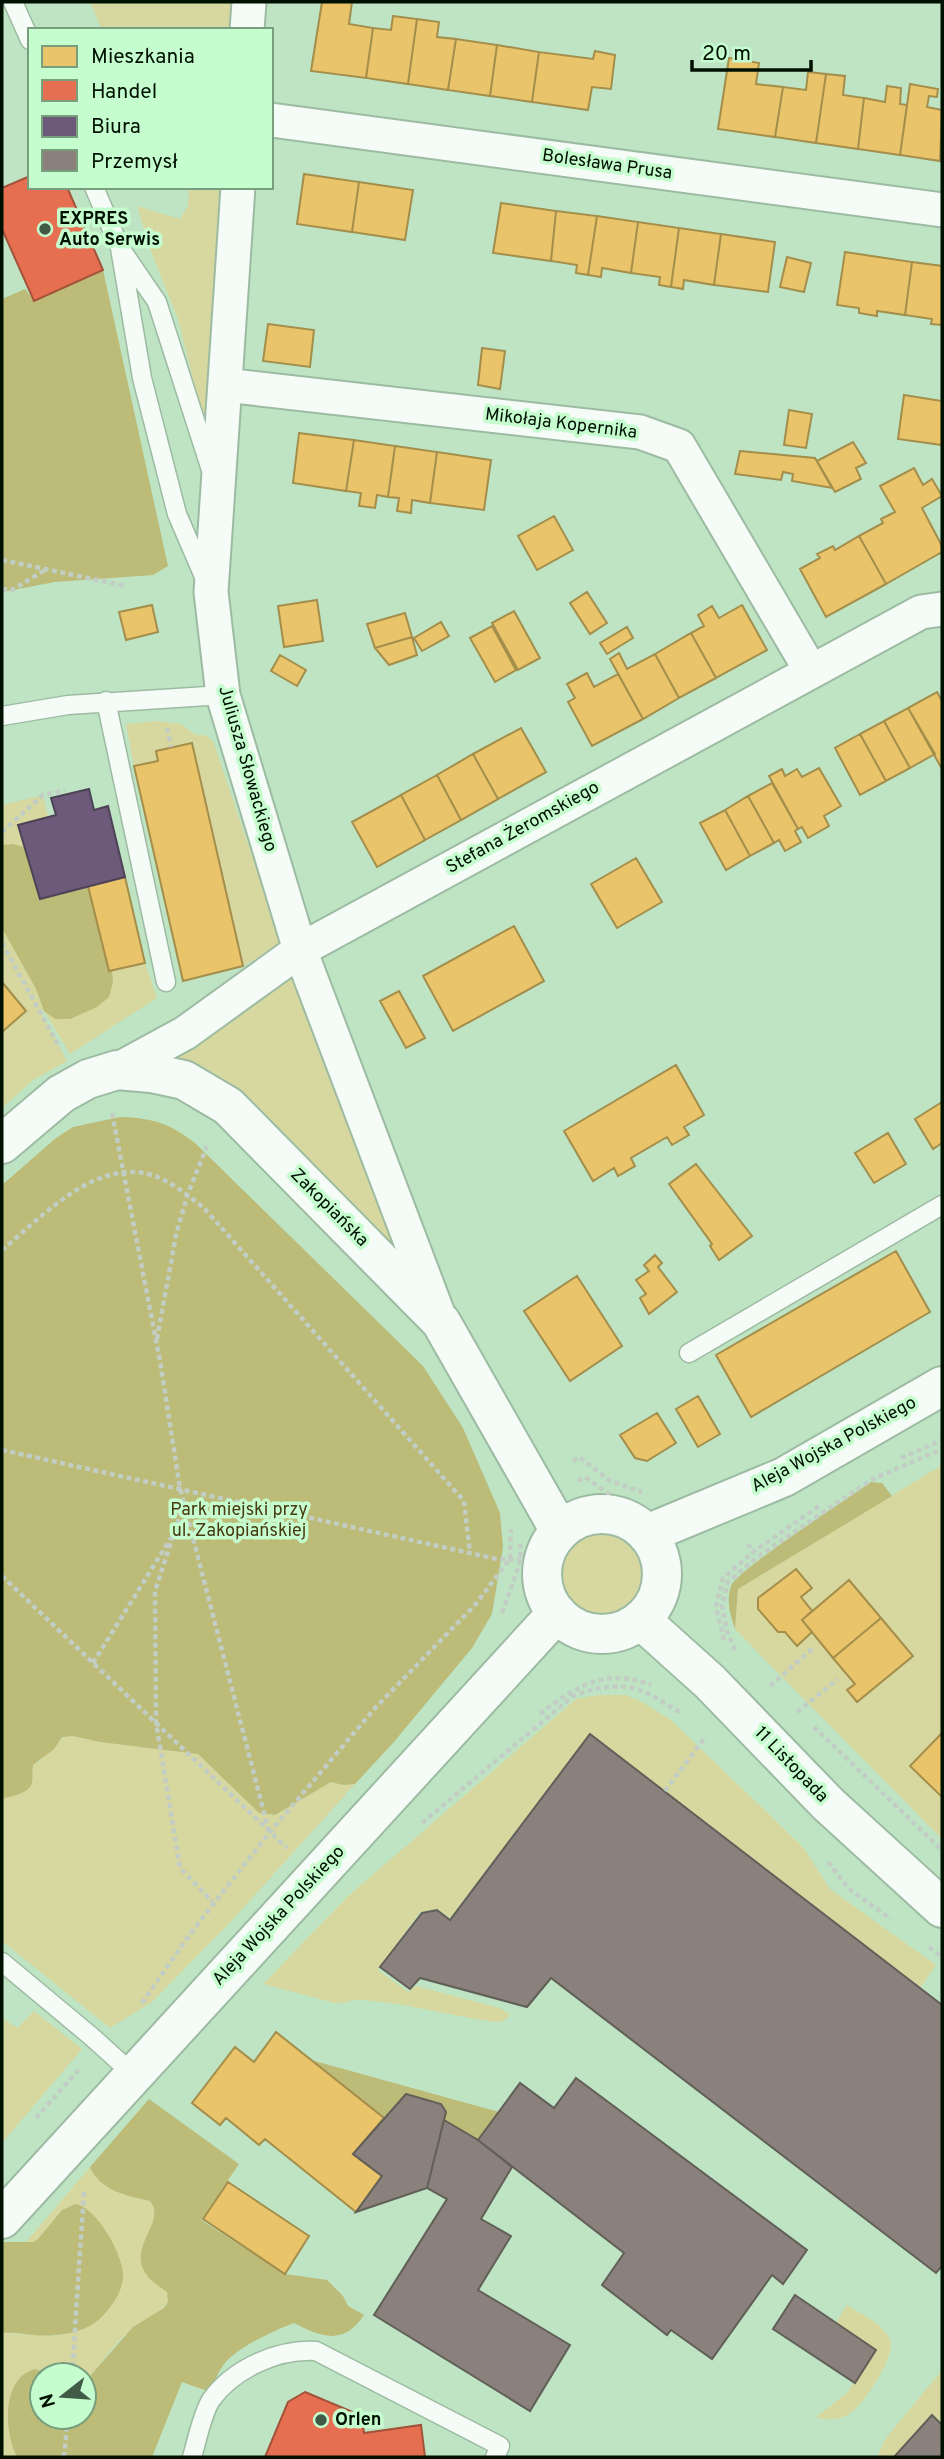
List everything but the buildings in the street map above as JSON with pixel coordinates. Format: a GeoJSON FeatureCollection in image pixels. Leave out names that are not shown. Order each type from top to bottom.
{"type":"FeatureCollection","features":[{"type":"Feature","properties":{"kind":"street"},"geometry":{"type":"LineString","coordinates":[[247,28],[249,2]]}},
{"type":"Feature","properties":{"kind":"street","name":"Bolesława Prusa"},"geometry":{"type":"LineString","coordinates":[[273,120],[942,210]]}},
{"type":"Feature","properties":{"kind":"street","name":"Juliusza Słowackiego"},"geometry":{"type":"LineString","coordinates":[[238,189],[211,592],[223,695],[300,950],[441,1322]]}},
{"type":"Feature","properties":{"kind":"street","name":"Mikołaja Kopernika"},"geometry":{"type":"LineString","coordinates":[[225,386],[640,432],[679,446],[811,671]]}},
{"type":"Feature","properties":{"kind":"street","name":"Stefana Żeromskiego"},"geometry":{"type":"LineString","coordinates":[[117,1070],[185,1033],[300,950],[921,612],[942,609]]}},
{"type":"Feature","properties":{"kind":"street","name":"Zakopiańska"},"geometry":{"type":"LineString","coordinates":[[2,1144],[61,1094],[88,1079],[117,1070],[184,1080],[228,1106],[441,1322],[560,1531]]}},
{"type":"Feature","properties":{"kind":"street","name":"Aleja Wojska Polskiego"},"geometry":{"type":"LineString","coordinates":[[647,1534],[784,1477],[942,1386]]}},
{"type":"Feature","properties":{"kind":"street"},"geometry":{"type":"LineString","coordinates":[[595,1514],[614,1515],[632,1522],[647,1534],[658,1550],[662,1578],[654,1605],[641,1620],[626,1629],[608,1634],[589,1632],[572,1625],[557,1613],[547,1598],[543,1581],[544,1563],[550,1546],[560,1531],[576,1520],[595,1514]]}},
{"type":"Feature","properties":{"kind":"street","name":"Aleja Wojska Polskiego"},"geometry":{"type":"LineString","coordinates":[[2,2219],[557,1613]]}},
{"type":"Feature","properties":{"kind":"street","name":"11 Listopada"},"geometry":{"type":"LineString","coordinates":[[641,1620],[707,1679],[828,1804],[942,1908]]}},
{"type":"Feature","properties":{"kind":"lane"},"geometry":{"type":"LineString","coordinates":[[13,2],[28,36]]}},
{"type":"Feature","properties":{"kind":"lane"},"geometry":{"type":"LineString","coordinates":[[95,189],[120,248],[157,302],[217,487]]}},
{"type":"Feature","properties":{"kind":"lane"},"geometry":{"type":"LineString","coordinates":[[120,248],[142,378],[177,514],[211,592]]}},
{"type":"Feature","properties":{"kind":"lane"},"geometry":{"type":"LineString","coordinates":[[2,716],[106,701],[223,695]]}},
{"type":"Feature","properties":{"kind":"lane"},"geometry":{"type":"LineString","coordinates":[[106,701],[166,982]]}},
{"type":"Feature","properties":{"kind":"lane"},"geometry":{"type":"LineString","coordinates":[[689,1353],[942,1205]]}},
{"type":"Feature","properties":{"kind":"lane"},"geometry":{"type":"LineString","coordinates":[[2,1962],[134,2075]]}},
{"type":"Feature","properties":{"kind":"lane"},"geometry":{"type":"LineString","coordinates":[[192,2457],[210,2402],[225,2386],[259,2362],[277,2354],[297,2350],[316,2351],[500,2446],[495,2457]]}},
{"type":"Feature","properties":{"kind":"path"},"geometry":{"type":"LineString","coordinates":[[2,560],[126,586]]}},
{"type":"Feature","properties":{"kind":"path"},"geometry":{"type":"LineString","coordinates":[[2,589],[12,590],[46,569]]}},
{"type":"Feature","properties":{"kind":"path"},"geometry":{"type":"LineString","coordinates":[[2,832],[43,795],[65,790]]}},
{"type":"Feature","properties":{"kind":"path"},"geometry":{"type":"LineString","coordinates":[[2,943],[61,1051]]}},
{"type":"Feature","properties":{"kind":"path"},"geometry":{"type":"LineString","coordinates":[[112,1112],[180,1488],[270,1832]]}},
{"type":"Feature","properties":{"kind":"path"},"geometry":{"type":"LineString","coordinates":[[102,1114],[121,1112]]}},
{"type":"Feature","properties":{"kind":"path"},"geometry":{"type":"LineString","coordinates":[[156,1344],[176,1235],[187,1196],[206,1144],[217,1155]]}},
{"type":"Feature","properties":{"kind":"path"},"geometry":{"type":"LineString","coordinates":[[2,1250],[78,1187],[122,1171],[163,1179],[203,1207],[464,1501],[470,1553]]}},
{"type":"Feature","properties":{"kind":"path"},"geometry":{"type":"LineString","coordinates":[[888,1464],[942,1440]]}},
{"type":"Feature","properties":{"kind":"path"},"geometry":{"type":"LineString","coordinates":[[755,1555],[870,1480],[942,1449]]}},
{"type":"Feature","properties":{"kind":"path"},"geometry":{"type":"LineString","coordinates":[[2,1450],[497,1559],[521,1560]]}},
{"type":"Feature","properties":{"kind":"path"},"geometry":{"type":"LineString","coordinates":[[573,1461],[579,1457],[610,1481],[645,1493]]}},
{"type":"Feature","properties":{"kind":"path"},"geometry":{"type":"LineString","coordinates":[[184,1502],[155,1591],[156,1722],[180,1868],[213,1902]]}},
{"type":"Feature","properties":{"kind":"path"},"geometry":{"type":"LineString","coordinates":[[540,1714],[569,1691],[585,1684],[626,1679],[640,1681],[684,1698],[737,1654],[727,1631],[722,1606],[728,1582],[755,1555],[825,1502]]}},
{"type":"Feature","properties":{"kind":"path"},"geometry":{"type":"LineString","coordinates":[[93,1663],[175,1531]]}},
{"type":"Feature","properties":{"kind":"path"},"geometry":{"type":"LineString","coordinates":[[748,1544],[755,1555]]}},
{"type":"Feature","properties":{"kind":"path"},"geometry":{"type":"LineString","coordinates":[[2,1576],[293,1853]]}},
{"type":"Feature","properties":{"kind":"path"},"geometry":{"type":"LineString","coordinates":[[770,1686],[812,1649]]}},
{"type":"Feature","properties":{"kind":"path"},"geometry":{"type":"LineString","coordinates":[[762,1678],[776,1691]]}},
{"type":"Feature","properties":{"kind":"path"},"geometry":{"type":"LineString","coordinates":[[545,1721],[572,1698],[587,1690],[604,1688],[641,1690],[681,1713],[707,1679]]}},
{"type":"Feature","properties":{"kind":"path"},"geometry":{"type":"LineString","coordinates":[[797,1712],[838,1679]]}},
{"type":"Feature","properties":{"kind":"path"},"geometry":{"type":"LineString","coordinates":[[791,1706],[942,1850]]}},
{"type":"Feature","properties":{"kind":"path"},"geometry":{"type":"LineString","coordinates":[[665,1791],[706,1734]]}},
{"type":"Feature","properties":{"kind":"path"},"geometry":{"type":"LineString","coordinates":[[73,2361],[84,2188]]}},
{"type":"Feature","properties":{"kind":"path"},"geometry":{"type":"LineString","coordinates":[[64,2457],[67,2431]]}},
{"type":"Feature","properties":{"kind":"green space"},"geometry":{"type":"Polygon","coordinates":[[[90,2],[234,2],[232,28],[101,28],[90,2]]]}},
{"type":"Feature","properties":{"kind":"green space"},"geometry":{"type":"Polygon","coordinates":[[[189,189],[221,189],[207,413],[204,414],[201,411],[178,319],[150,249],[137,206],[180,219],[188,206],[189,189]]]}},
{"type":"Feature","properties":{"kind":"green space"},"geometry":{"type":"Polygon","coordinates":[[[103,270],[168,566],[153,575],[55,582],[2,592],[2,299],[25,289],[34,301],[103,270]]]}},
{"type":"Feature","properties":{"kind":"green space"},"geometry":{"type":"Polygon","coordinates":[[[157,721],[181,724],[196,735],[205,735],[213,741],[282,944],[243,966],[192,743],[156,751],[158,761],[134,766],[126,724],[157,721]]]}},
{"type":"Feature","properties":{"kind":"green space"},"geometry":{"type":"Polygon","coordinates":[[[43,795],[48,817],[18,825],[24,848],[13,844],[2,845],[2,805],[43,795]]]}},
{"type":"Feature","properties":{"kind":"green space"},"geometry":{"type":"Polygon","coordinates":[[[13,844],[43,852],[88,886],[111,959],[113,982],[109,997],[97,1007],[70,1019],[55,1019],[44,1011],[36,989],[2,928],[2,845],[13,844]]]}},
{"type":"Feature","properties":{"kind":"green space"},"geometry":{"type":"Polygon","coordinates":[[[2,928],[36,989],[44,1011],[40,1010],[67,1061],[33,1080],[2,1108],[2,1032],[26,1011],[2,982],[2,928]]]}},
{"type":"Feature","properties":{"kind":"green space"},"geometry":{"type":"Polygon","coordinates":[[[145,963],[157,998],[70,1054],[44,1011],[112,971],[145,963]]]}},
{"type":"Feature","properties":{"kind":"green space"},"geometry":{"type":"Polygon","coordinates":[[[301,965],[424,1291],[161,1066],[301,965]]]}},
{"type":"Feature","properties":{"kind":"green space","name":"Park miejski przy ul. Zakopiańskiej"},"geometry":{"type":"Polygon","coordinates":[[[120,1117],[160,1123],[195,1143],[423,1366],[463,1428],[500,1513],[503,1547],[492,1614],[472,1648],[355,1784],[331,1782],[275,1815],[259,1813],[198,1754],[73,1736],[62,1737],[54,1749],[33,1765],[32,1783],[27,1790],[2,1799],[2,1185],[56,1138],[73,1127],[120,1117]]]}},
{"type":"Feature","properties":{"kind":"green space"},"geometry":{"type":"Polygon","coordinates":[[[942,1465],[942,1839],[735,1629],[738,1589],[942,1465]]]}},
{"type":"Feature","properties":{"kind":"green space"},"geometry":{"type":"Polygon","coordinates":[[[871,1482],[882,1483],[892,1496],[738,1589],[735,1629],[729,1597],[731,1586],[738,1578],[772,1550],[871,1482]]]}},
{"type":"Feature","properties":{"kind":"green space"},"geometry":{"type":"Polygon","coordinates":[[[602,1527],[621,1531],[637,1542],[648,1558],[652,1577],[648,1596],[637,1612],[621,1623],[602,1627],[583,1623],[567,1612],[556,1596],[552,1577],[556,1558],[567,1542],[583,1531],[602,1527]]]}},
{"type":"Feature","properties":{"kind":"green space"},"geometry":{"type":"Polygon","coordinates":[[[599,1695],[626,1695],[671,1720],[803,1847],[830,1889],[936,1965],[920,1988],[590,1733],[450,1918],[437,1909],[420,1912],[378,1970],[408,1992],[416,1986],[500,2008],[510,2015],[503,2021],[378,2002],[358,2000],[335,2003],[263,1984],[347,1897],[576,1699],[599,1695]]]}},
{"type":"Feature","properties":{"kind":"green space"},"geometry":{"type":"Polygon","coordinates":[[[65,1736],[198,1754],[260,1813],[275,1815],[331,1782],[355,1784],[225,1928],[152,2002],[110,2028],[2,1941],[2,1799],[19,1794],[30,1787],[33,1765],[65,1736]]]}},
{"type":"Feature","properties":{"kind":"green space"},"geometry":{"type":"Polygon","coordinates":[[[34,2011],[82,2049],[2,2143],[2,2018],[17,2028],[34,2011]]]}},
{"type":"Feature","properties":{"kind":"green space"},"geometry":{"type":"Polygon","coordinates":[[[311,2060],[499,2112],[478,2140],[444,2120],[446,2112],[441,2104],[406,2094],[384,2118],[311,2060]]]}},
{"type":"Feature","properties":{"kind":"green space"},"geometry":{"type":"Polygon","coordinates":[[[149,2099],[239,2164],[201,2220],[285,2274],[327,2280],[343,2296],[348,2306],[364,2315],[356,2325],[340,2335],[323,2335],[294,2323],[266,2335],[227,2360],[210,2392],[182,2382],[152,2457],[17,2457],[10,2434],[8,2407],[16,2383],[24,2374],[28,2372],[28,2431],[98,2431],[98,2367],[133,2327],[164,2308],[168,2302],[167,2292],[149,2278],[142,2267],[143,2246],[154,2218],[150,2201],[108,2187],[100,2182],[90,2167],[149,2099]]]}},
{"type":"Feature","properties":{"kind":"green space"},"geometry":{"type":"Polygon","coordinates":[[[90,2167],[100,2182],[108,2187],[150,2201],[154,2218],[143,2244],[142,2263],[149,2276],[167,2292],[168,2302],[127,2333],[98,2366],[98,2361],[28,2361],[28,2374],[17,2384],[10,2400],[9,2431],[17,2457],[2,2457],[2,2333],[56,2336],[96,2321],[112,2304],[75,2204],[62,2210],[38,2239],[26,2242],[90,2167]]]}},
{"type":"Feature","properties":{"kind":"green space"},"geometry":{"type":"Polygon","coordinates":[[[75,2204],[92,2213],[114,2246],[123,2277],[117,2296],[96,2322],[74,2332],[49,2336],[2,2333],[2,2242],[33,2242],[62,2210],[75,2204]]]}},
{"type":"Feature","properties":{"kind":"green space"},"geometry":{"type":"Polygon","coordinates":[[[847,2305],[887,2334],[891,2346],[889,2356],[872,2388],[853,2411],[840,2418],[816,2417],[847,2393],[876,2350],[836,2323],[847,2305]]]}},
{"type":"Feature","properties":{"kind":"green space"},"geometry":{"type":"Polygon","coordinates":[[[942,2370],[942,2425],[932,2416],[894,2457],[877,2457],[886,2438],[942,2370]]]}},
{"type":"Feature","properties":{"kind":"place","name":"EXPRES Auto Serwis"},"geometry":{"type":"Point","coordinates":[45,229]}},
{"type":"Feature","properties":{"kind":"place","name":"Orlen"},"geometry":{"type":"Point","coordinates":[321,2420]}}]}
